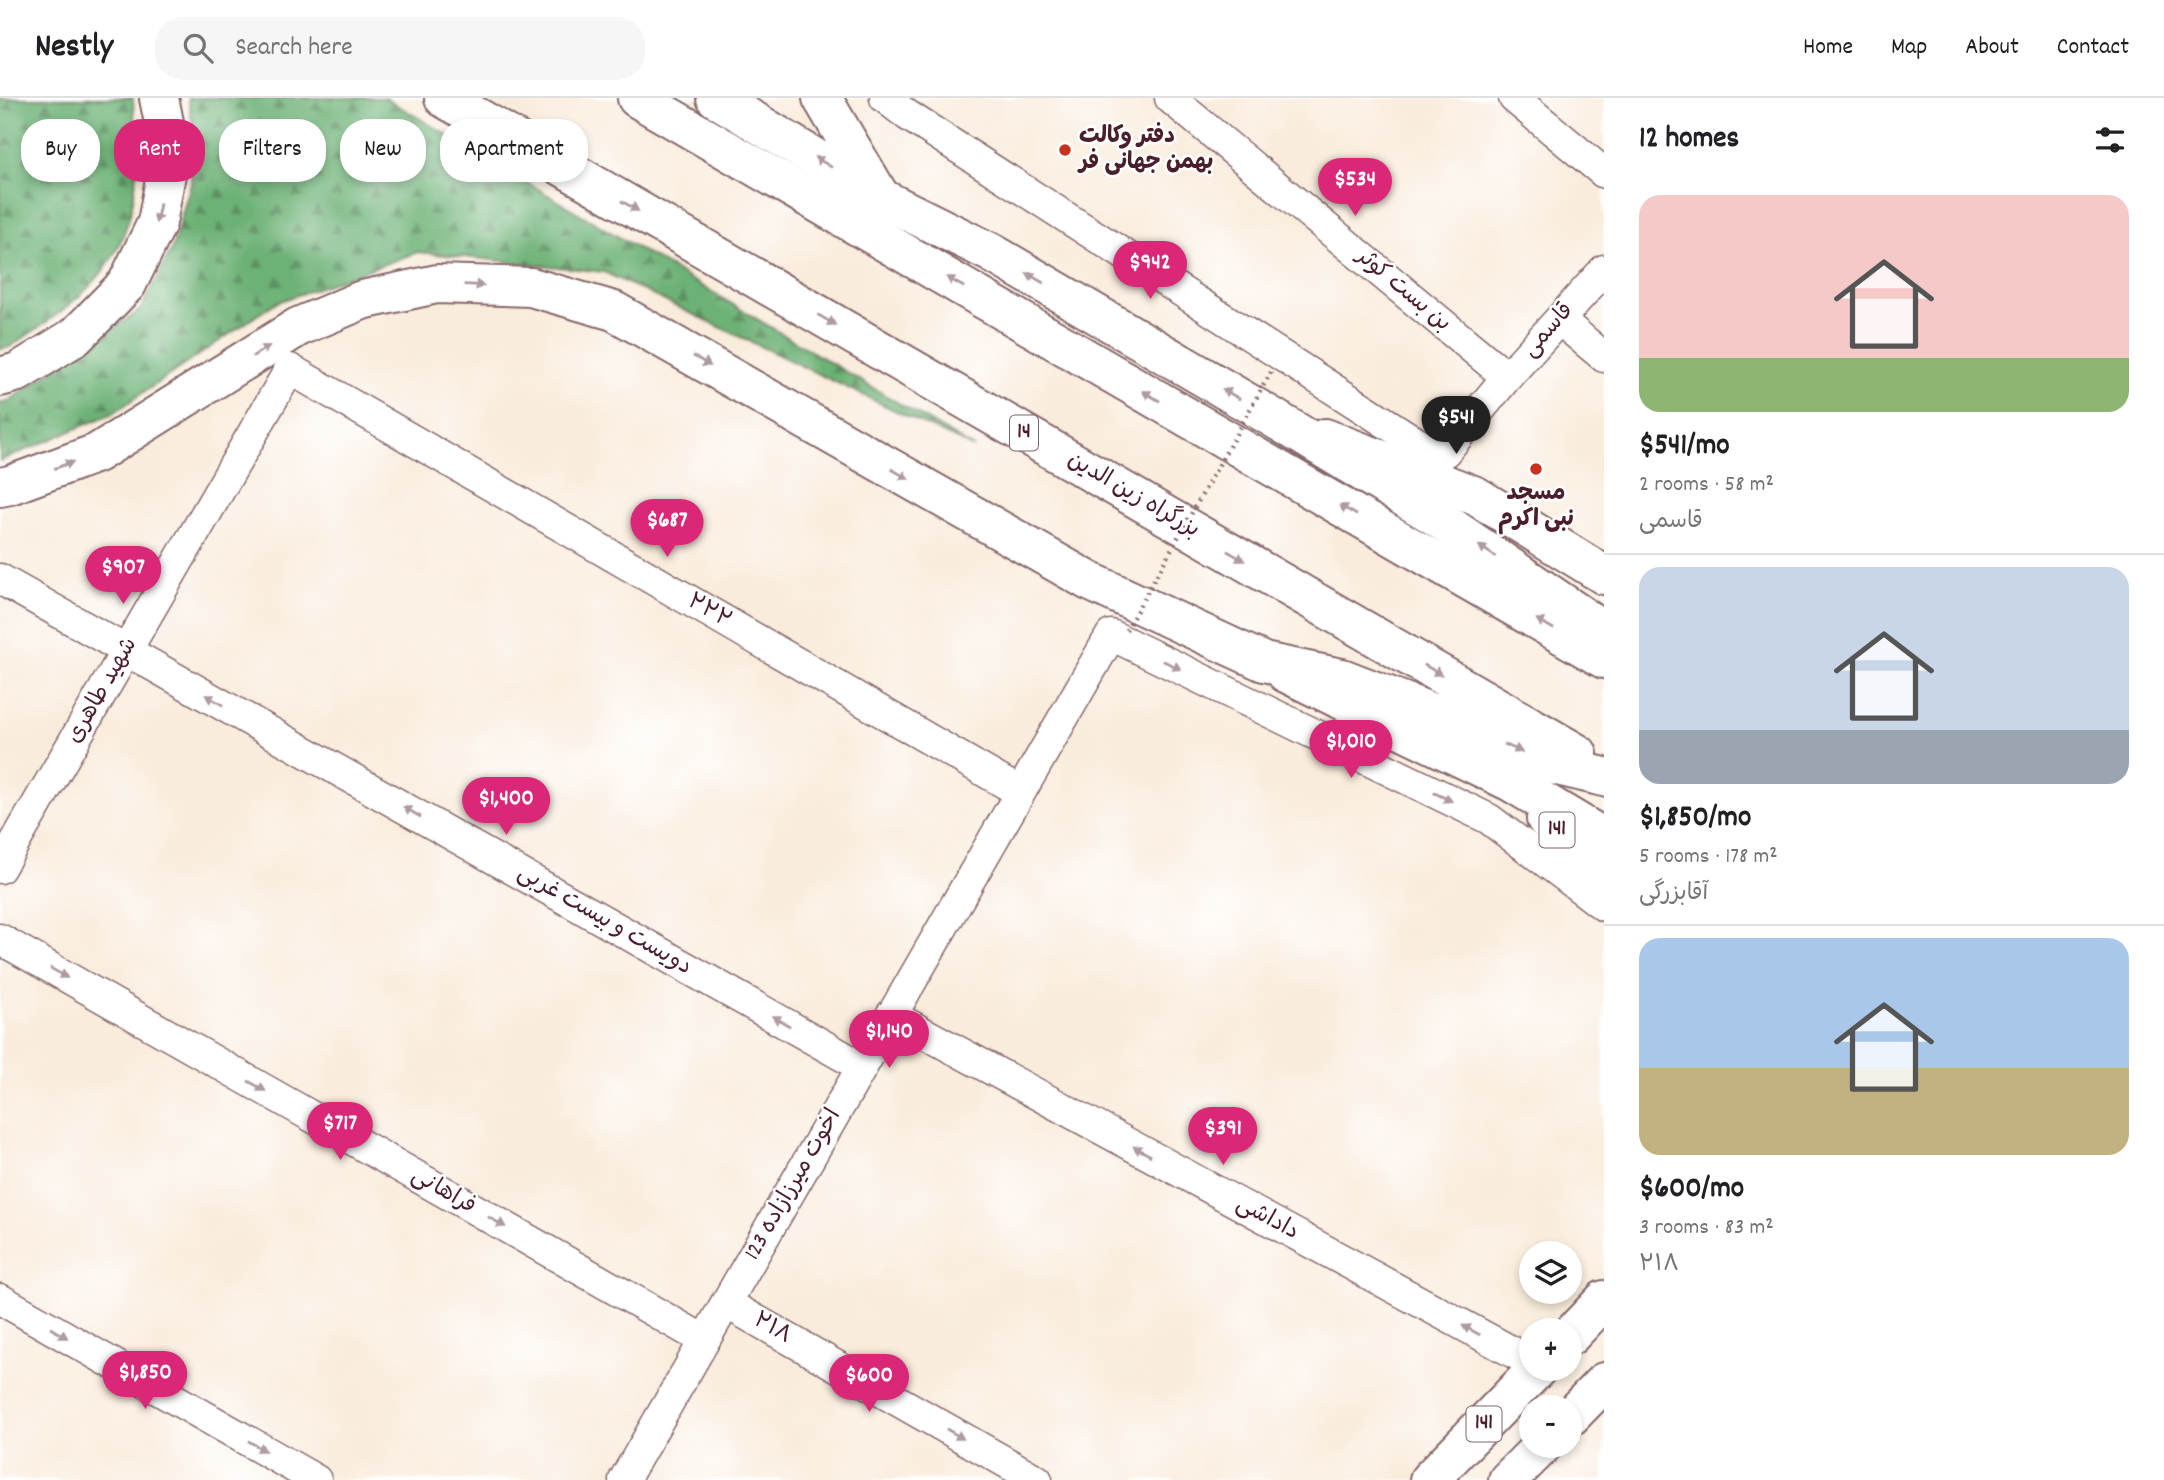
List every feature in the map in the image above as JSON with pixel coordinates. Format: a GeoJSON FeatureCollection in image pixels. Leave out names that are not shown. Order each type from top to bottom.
{"type":"FeatureCollection","features":[{"type":"Feature","properties":{"kind":"main road"},"geometry":{"type":"LineString","coordinates":[[0,377],[18,372],[76,336],[127,284],[157,223],[170,152],[159,98]]}},
{"type":"Feature","properties":{"kind":"main road","name":"بزرگراه زین الدین"},"geometry":{"type":"LineString","coordinates":[[444,98],[1604,769]]}},
{"type":"Feature","properties":{"kind":"main road"},"geometry":{"type":"LineString","coordinates":[[637,98],[1604,659]]}},
{"type":"Feature","properties":{"kind":"main road"},"geometry":{"type":"LineString","coordinates":[[716,98],[881,198],[992,253],[1269,416],[1435,516],[1604,631]]}},
{"type":"Feature","properties":{"kind":"main road"},"geometry":{"type":"LineString","coordinates":[[822,98],[881,198]]}},
{"type":"Feature","properties":{"kind":"main road"},"geometry":{"type":"LineString","coordinates":[[0,487],[97,453],[298,327],[362,300],[437,284],[531,287],[614,311],[1089,581],[1264,662],[1511,782],[1604,838]]}},
{"type":"Feature","properties":{"kind":"main road"},"geometry":{"type":"LineString","coordinates":[[1269,416],[1476,496],[1604,575]]}},
{"type":"Feature","properties":{"kind":"main road"},"geometry":{"type":"LineString","coordinates":[[1264,662],[1342,678],[1458,723],[1549,764],[1604,777]]}},
{"type":"Feature","properties":{"kind":"main road","name":"141"},"geometry":{"type":"LineString","coordinates":[[1511,782],[1604,879]]}},
{"type":"Feature","properties":{"kind":"main road"},"geometry":{"type":"LineString","coordinates":[[1582,1323],[1604,1300]]}},
{"type":"Feature","properties":{"kind":"main road","name":"141"},"geometry":{"type":"LineString","coordinates":[[1429,1480],[1525,1381]]}},
{"type":"Feature","properties":{"kind":"main road"},"geometry":{"type":"LineString","coordinates":[[1582,1406],[1603,1388]]}},
{"type":"Feature","properties":{"kind":"main road","name":"141"},"geometry":{"type":"LineString","coordinates":[[1508,1480],[1530,1458]]}},
{"type":"Feature","properties":{"kind":"street","name":"قاسمی"},"geometry":{"type":"LineString","coordinates":[[885,98],[964,152],[1436,455],[1445,452],[1507,377],[1604,270]]}},
{"type":"Feature","properties":{"kind":"street","name":"بن بست کوثر"},"geometry":{"type":"LineString","coordinates":[[1170,98],[1507,377]]}},
{"type":"Feature","properties":{"kind":"street"},"geometry":{"type":"LineString","coordinates":[[1514,98],[1604,173]]}},
{"type":"Feature","properties":{"kind":"street"},"geometry":{"type":"LineString","coordinates":[[1560,320],[1604,357]]}},
{"type":"Feature","properties":{"kind":"street","name":"شهید طاهری"},"geometry":{"type":"LineString","coordinates":[[0,869],[290,369]]}},
{"type":"Feature","properties":{"kind":"street","name":"۲۲۲"},"geometry":{"type":"LineString","coordinates":[[290,369],[1020,792]]}},
{"type":"Feature","properties":{"kind":"street"},"geometry":{"type":"LineString","coordinates":[[0,579],[127,650]]}},
{"type":"Feature","properties":{"kind":"street"},"geometry":{"type":"LineString","coordinates":[[1119,632],[1489,819],[1604,905]]}},
{"type":"Feature","properties":{"kind":"street","name":"اخوت میرزازاده 123"},"geometry":{"type":"LineString","coordinates":[[624,1480],[1020,792],[1119,632]]}},
{"type":"Feature","properties":{"kind":"street","name":"دویست و بیست غربی"},"geometry":{"type":"LineString","coordinates":[[127,650],[862,1067]]}},
{"type":"Feature","properties":{"kind":"street","name":"فراهانی"},"geometry":{"type":"LineString","coordinates":[[0,939],[704,1340]]}},
{"type":"Feature","properties":{"kind":"street","name":"داداشی"},"geometry":{"type":"LineString","coordinates":[[891,1015],[1519,1355]]}},
{"type":"Feature","properties":{"kind":"street"},"geometry":{"type":"LineString","coordinates":[[0,1299],[316,1480]]}},
{"type":"Feature","properties":{"kind":"street","name":"۲۱۸"},"geometry":{"type":"LineString","coordinates":[[726,1303],[1037,1480]]}},
{"type":"Feature","properties":{"kind":"path"},"geometry":{"type":"LineString","coordinates":[[1119,632],[1271,372]]}},
{"type":"Feature","properties":{"kind":"green space"},"geometry":{"type":"Polygon","coordinates":[[[0,98],[133,98],[134,119],[114,119],[114,182],[136,182],[123,237],[111,260],[96,279],[58,314],[10,347],[0,349],[0,98]]]}},
{"type":"Feature","properties":{"kind":"green space"},"geometry":{"type":"Polygon","coordinates":[[[188,98],[385,98],[420,119],[340,119],[340,182],[426,182],[426,122],[440,131],[440,182],[526,182],[974,448],[604,272],[418,252],[275,303],[113,413],[0,461],[0,403],[7,402],[140,310],[172,249],[191,182],[205,182],[205,119],[192,119],[188,98]]]}},
{"type":"Feature","properties":{"kind":"place","name":"دفتر وکالت بهمن جهانی فر"},"geometry":{"type":"Point","coordinates":[1065,150]}},
{"type":"Feature","properties":{"kind":"place","name":"مسجد نبی اکرم"},"geometry":{"type":"Point","coordinates":[1536,469]}}]}
